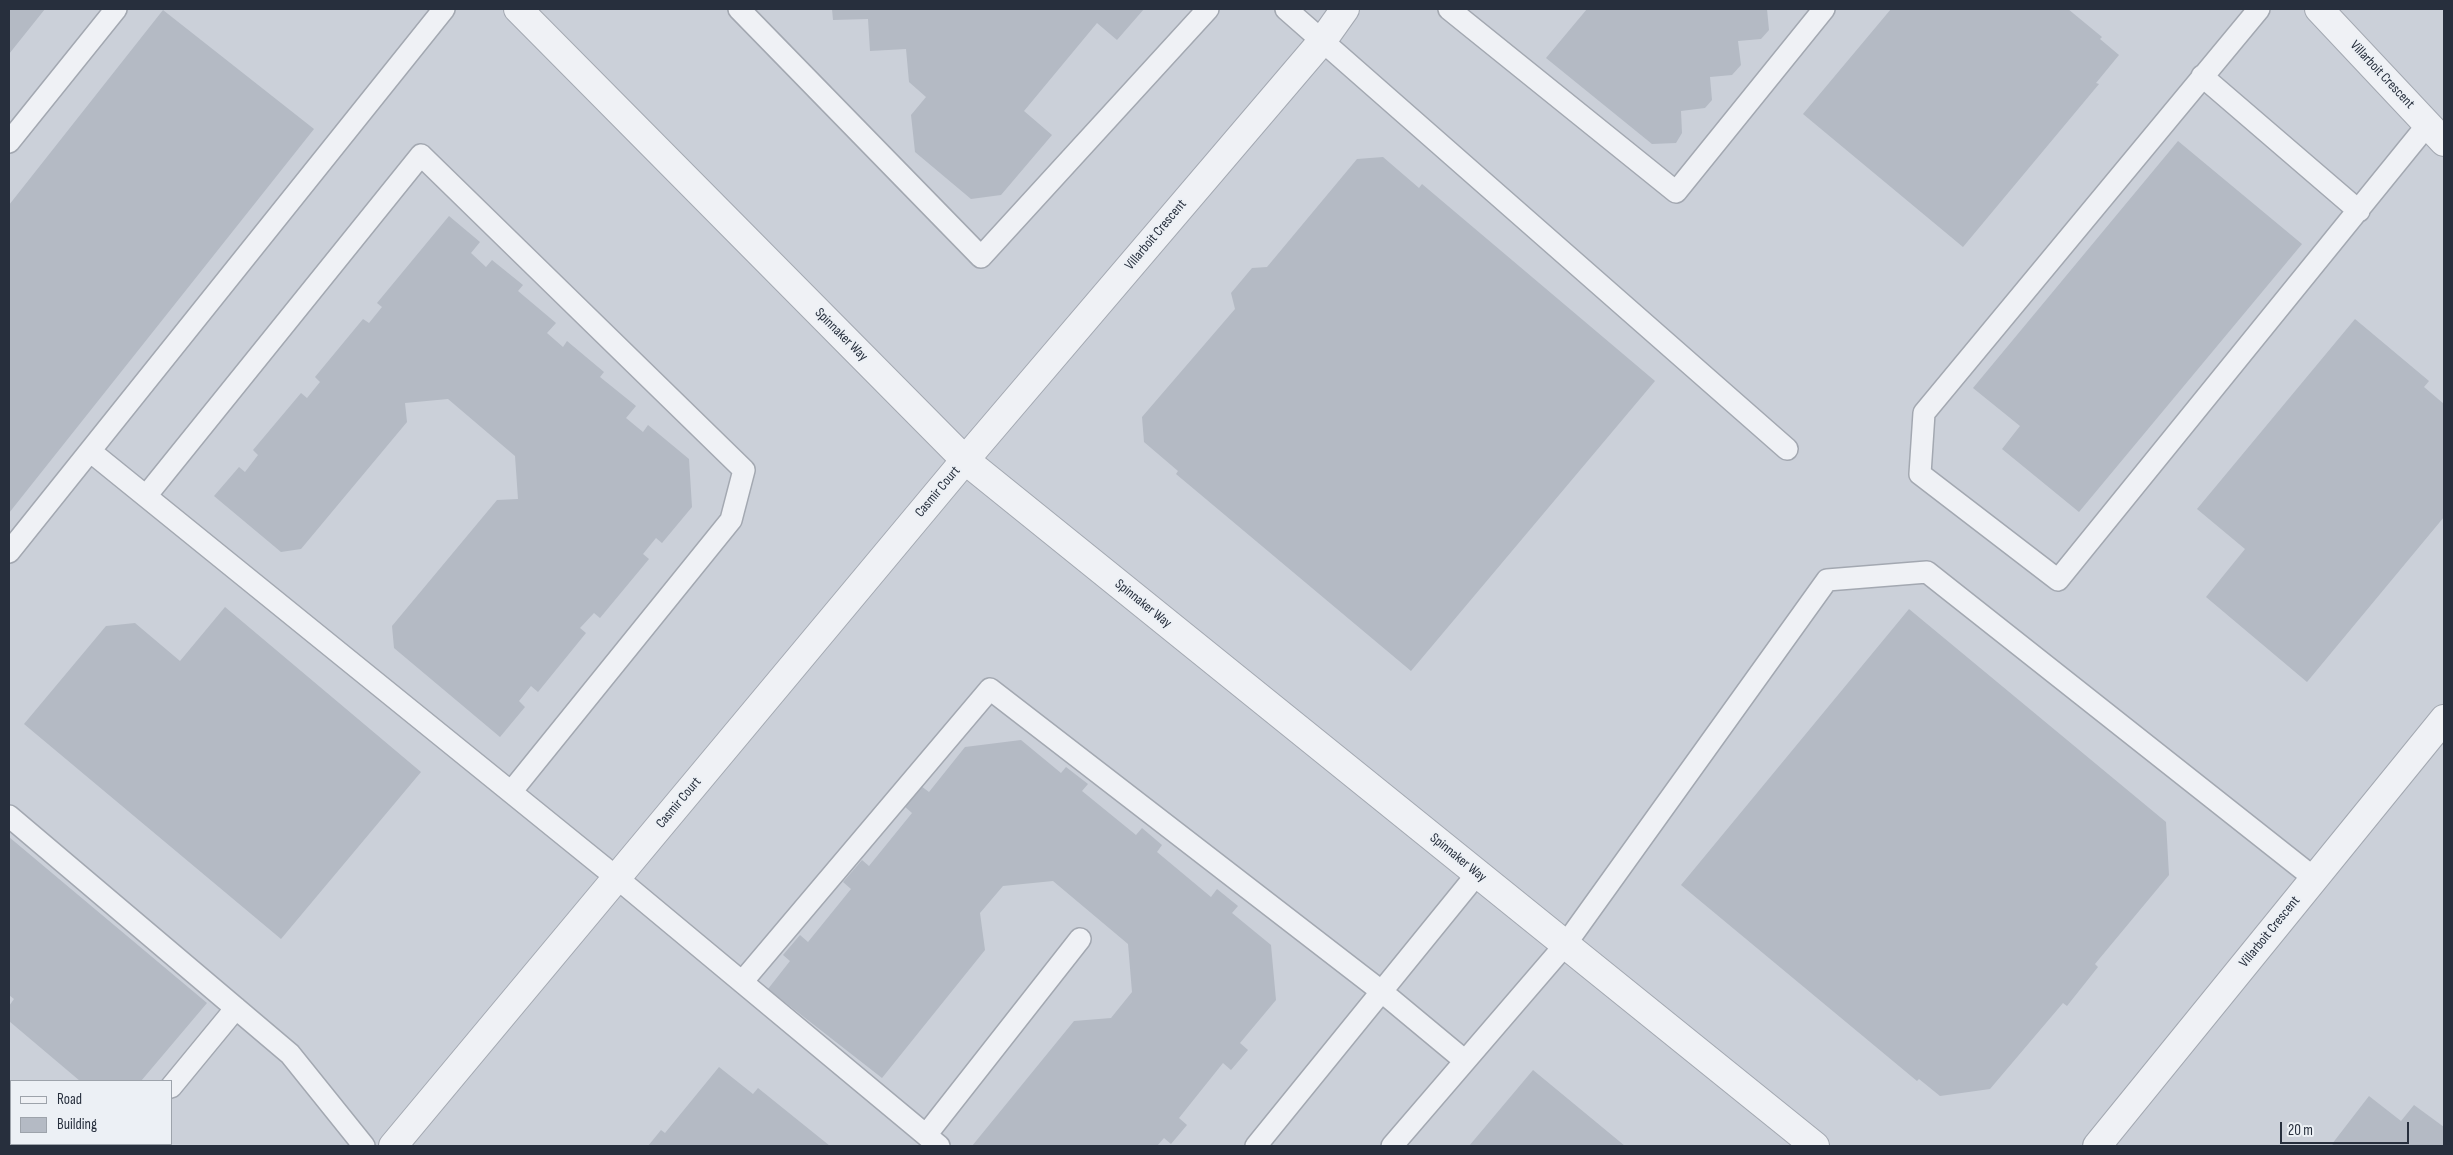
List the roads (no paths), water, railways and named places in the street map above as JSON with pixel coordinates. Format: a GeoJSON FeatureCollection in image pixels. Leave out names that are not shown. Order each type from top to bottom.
{"type":"FeatureCollection","features":[{"type":"Feature","properties":{"kind":"street","name":"Spinnaker Way"},"geometry":{"type":"LineString","coordinates":[[518,9],[965,460],[1815,1146]]}},
{"type":"Feature","properties":{"kind":"street","name":"Villarboit Crescent"},"geometry":{"type":"LineString","coordinates":[[965,460],[1323,40],[1345,9]]}},
{"type":"Feature","properties":{"kind":"street","name":"Villarboit Crescent"},"geometry":{"type":"LineString","coordinates":[[2319,9],[2436,133]]}},
{"type":"Feature","properties":{"kind":"street","name":"Casmir Court"},"geometry":{"type":"LineString","coordinates":[[393,1146],[965,460]]}},
{"type":"Feature","properties":{"kind":"street","name":"Villarboit Crescent"},"geometry":{"type":"LineString","coordinates":[[2097,1146],[2444,719]]}},
{"type":"Feature","properties":{"kind":"lane"},"geometry":{"type":"LineString","coordinates":[[9,142],[116,9]]}},
{"type":"Feature","properties":{"kind":"lane"},"geometry":{"type":"LineString","coordinates":[[9,552],[444,9]]}},
{"type":"Feature","properties":{"kind":"lane"},"geometry":{"type":"LineString","coordinates":[[739,9],[981,257],[1208,9]]}},
{"type":"Feature","properties":{"kind":"lane"},"geometry":{"type":"LineString","coordinates":[[1286,9],[1787,449]]}},
{"type":"Feature","properties":{"kind":"lane"},"geometry":{"type":"LineString","coordinates":[[1449,9],[1676,192],[1824,9]]}},
{"type":"Feature","properties":{"kind":"lane"},"geometry":{"type":"LineString","coordinates":[[2259,9],[1924,413],[1920,474],[2058,580],[2359,211],[2436,133]]}},
{"type":"Feature","properties":{"kind":"lane"},"geometry":{"type":"LineString","coordinates":[[2202,76],[2359,211]]}},
{"type":"Feature","properties":{"kind":"lane"},"geometry":{"type":"LineString","coordinates":[[146,496],[421,155],[744,470],[731,520],[511,792]]}},
{"type":"Feature","properties":{"kind":"lane"},"geometry":{"type":"LineString","coordinates":[[90,451],[617,878],[933,1141],[1080,939]]}},
{"type":"Feature","properties":{"kind":"lane"},"geometry":{"type":"LineString","coordinates":[[1392,1146],[1464,1060],[1565,945],[1827,580],[1927,572],[2314,878]]}},
{"type":"Feature","properties":{"kind":"lane"},"geometry":{"type":"LineString","coordinates":[[742,982],[990,689],[1381,991],[1464,1060]]}},
{"type":"Feature","properties":{"kind":"lane"},"geometry":{"type":"LineString","coordinates":[[9,816],[290,1054],[364,1146]]}},
{"type":"Feature","properties":{"kind":"lane"},"geometry":{"type":"LineString","coordinates":[[1256,1146],[1477,874]]}},
{"type":"Feature","properties":{"kind":"lane"},"geometry":{"type":"LineString","coordinates":[[172,1085],[236,1008]]}},
{"type":"Feature","properties":{"kind":"lane"},"geometry":{"type":"LineString","coordinates":[[86,1145],[98,1146]]}}]}
